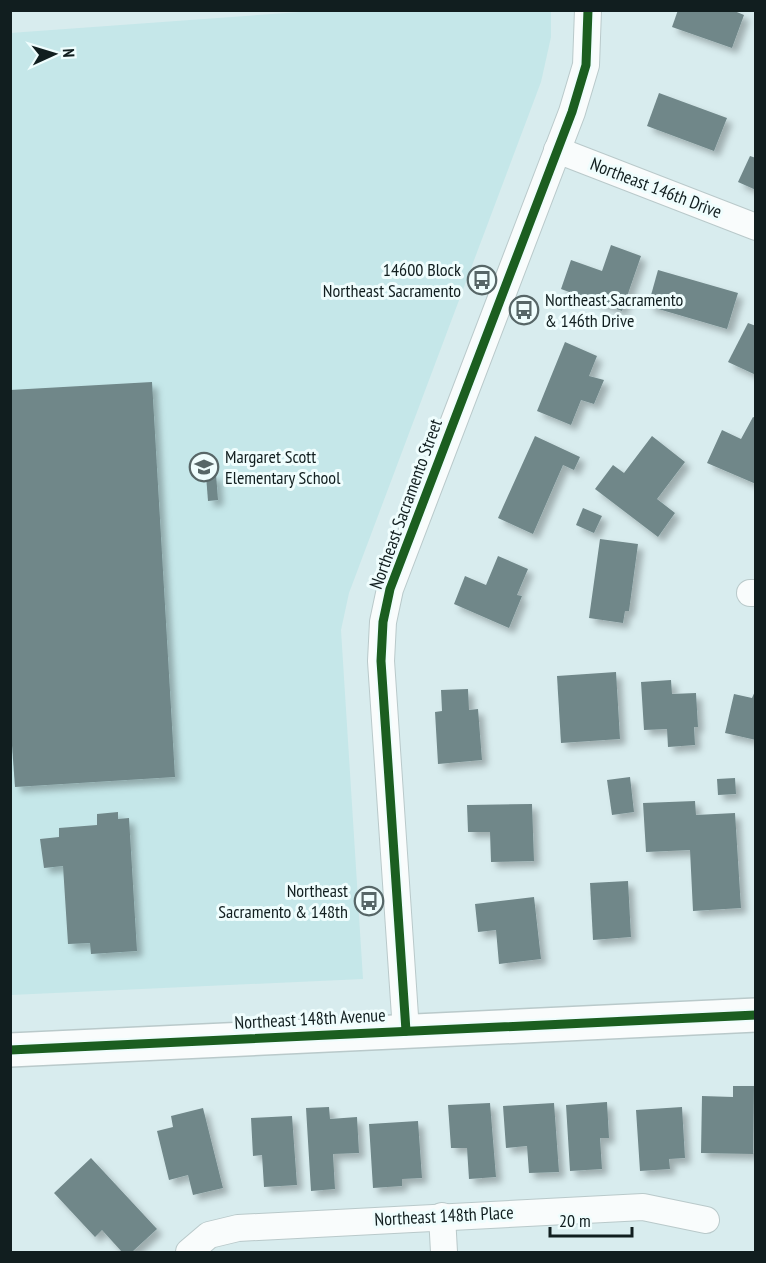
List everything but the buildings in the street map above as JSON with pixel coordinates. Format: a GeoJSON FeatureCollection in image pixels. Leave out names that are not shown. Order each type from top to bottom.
{"type":"FeatureCollection","features":[{"type":"Feature","properties":{"kind":"main road","name":"Northeast 148th Avenue"},"geometry":{"type":"LineString","coordinates":[[10,1050],[756,1015]]}},
{"type":"Feature","properties":{"kind":"street","name":"Northeast Sacramento Street"},"geometry":{"type":"LineString","coordinates":[[406,1032],[381,661],[383,622],[390,589],[572,112],[586,65],[588,10]]}},
{"type":"Feature","properties":{"kind":"street","name":"Northeast 146th Drive"},"geometry":{"type":"LineString","coordinates":[[556,150],[756,227]]}},
{"type":"Feature","properties":{"kind":"street","name":"Northeast 148th Place"},"geometry":{"type":"LineString","coordinates":[[189,1252],[209,1235],[238,1227],[644,1207],[706,1220]]}},
{"type":"Feature","properties":{"kind":"street"},"geometry":{"type":"LineString","coordinates":[[442,1216],[444,1252]]}},
{"type":"Feature","properties":{"kind":"shaded area","name":"Margaret Scott Elementary School"},"geometry":{"type":"Polygon","coordinates":[[[314,11],[551,11],[551,37],[541,82],[349,593],[341,630],[363,979],[11,995],[10,33],[314,11]]]}},
{"type":"Feature","properties":{"kind":"cycle path"},"geometry":{"type":"LineString","coordinates":[[406,1031],[381,661],[383,622],[390,589],[572,112],[586,65],[588,10]]}},
{"type":"Feature","properties":{"kind":"cycle path"},"geometry":{"type":"LineString","coordinates":[[10,1050],[756,1015]]}},
{"type":"Feature","properties":{"kind":"place","name":"14600 Block Northeast Sacramento"},"geometry":{"type":"Point","coordinates":[482,280]}},
{"type":"Feature","properties":{"kind":"place","name":"Northeast Sacramento & 146th Drive"},"geometry":{"type":"Point","coordinates":[524,310]}},
{"type":"Feature","properties":{"kind":"place","name":"Margaret Scott Elementary School"},"geometry":{"type":"Point","coordinates":[204,467]}},
{"type":"Feature","properties":{"kind":"place","name":"Northeast Sacramento & 148th"},"geometry":{"type":"Point","coordinates":[369,901]}}]}
